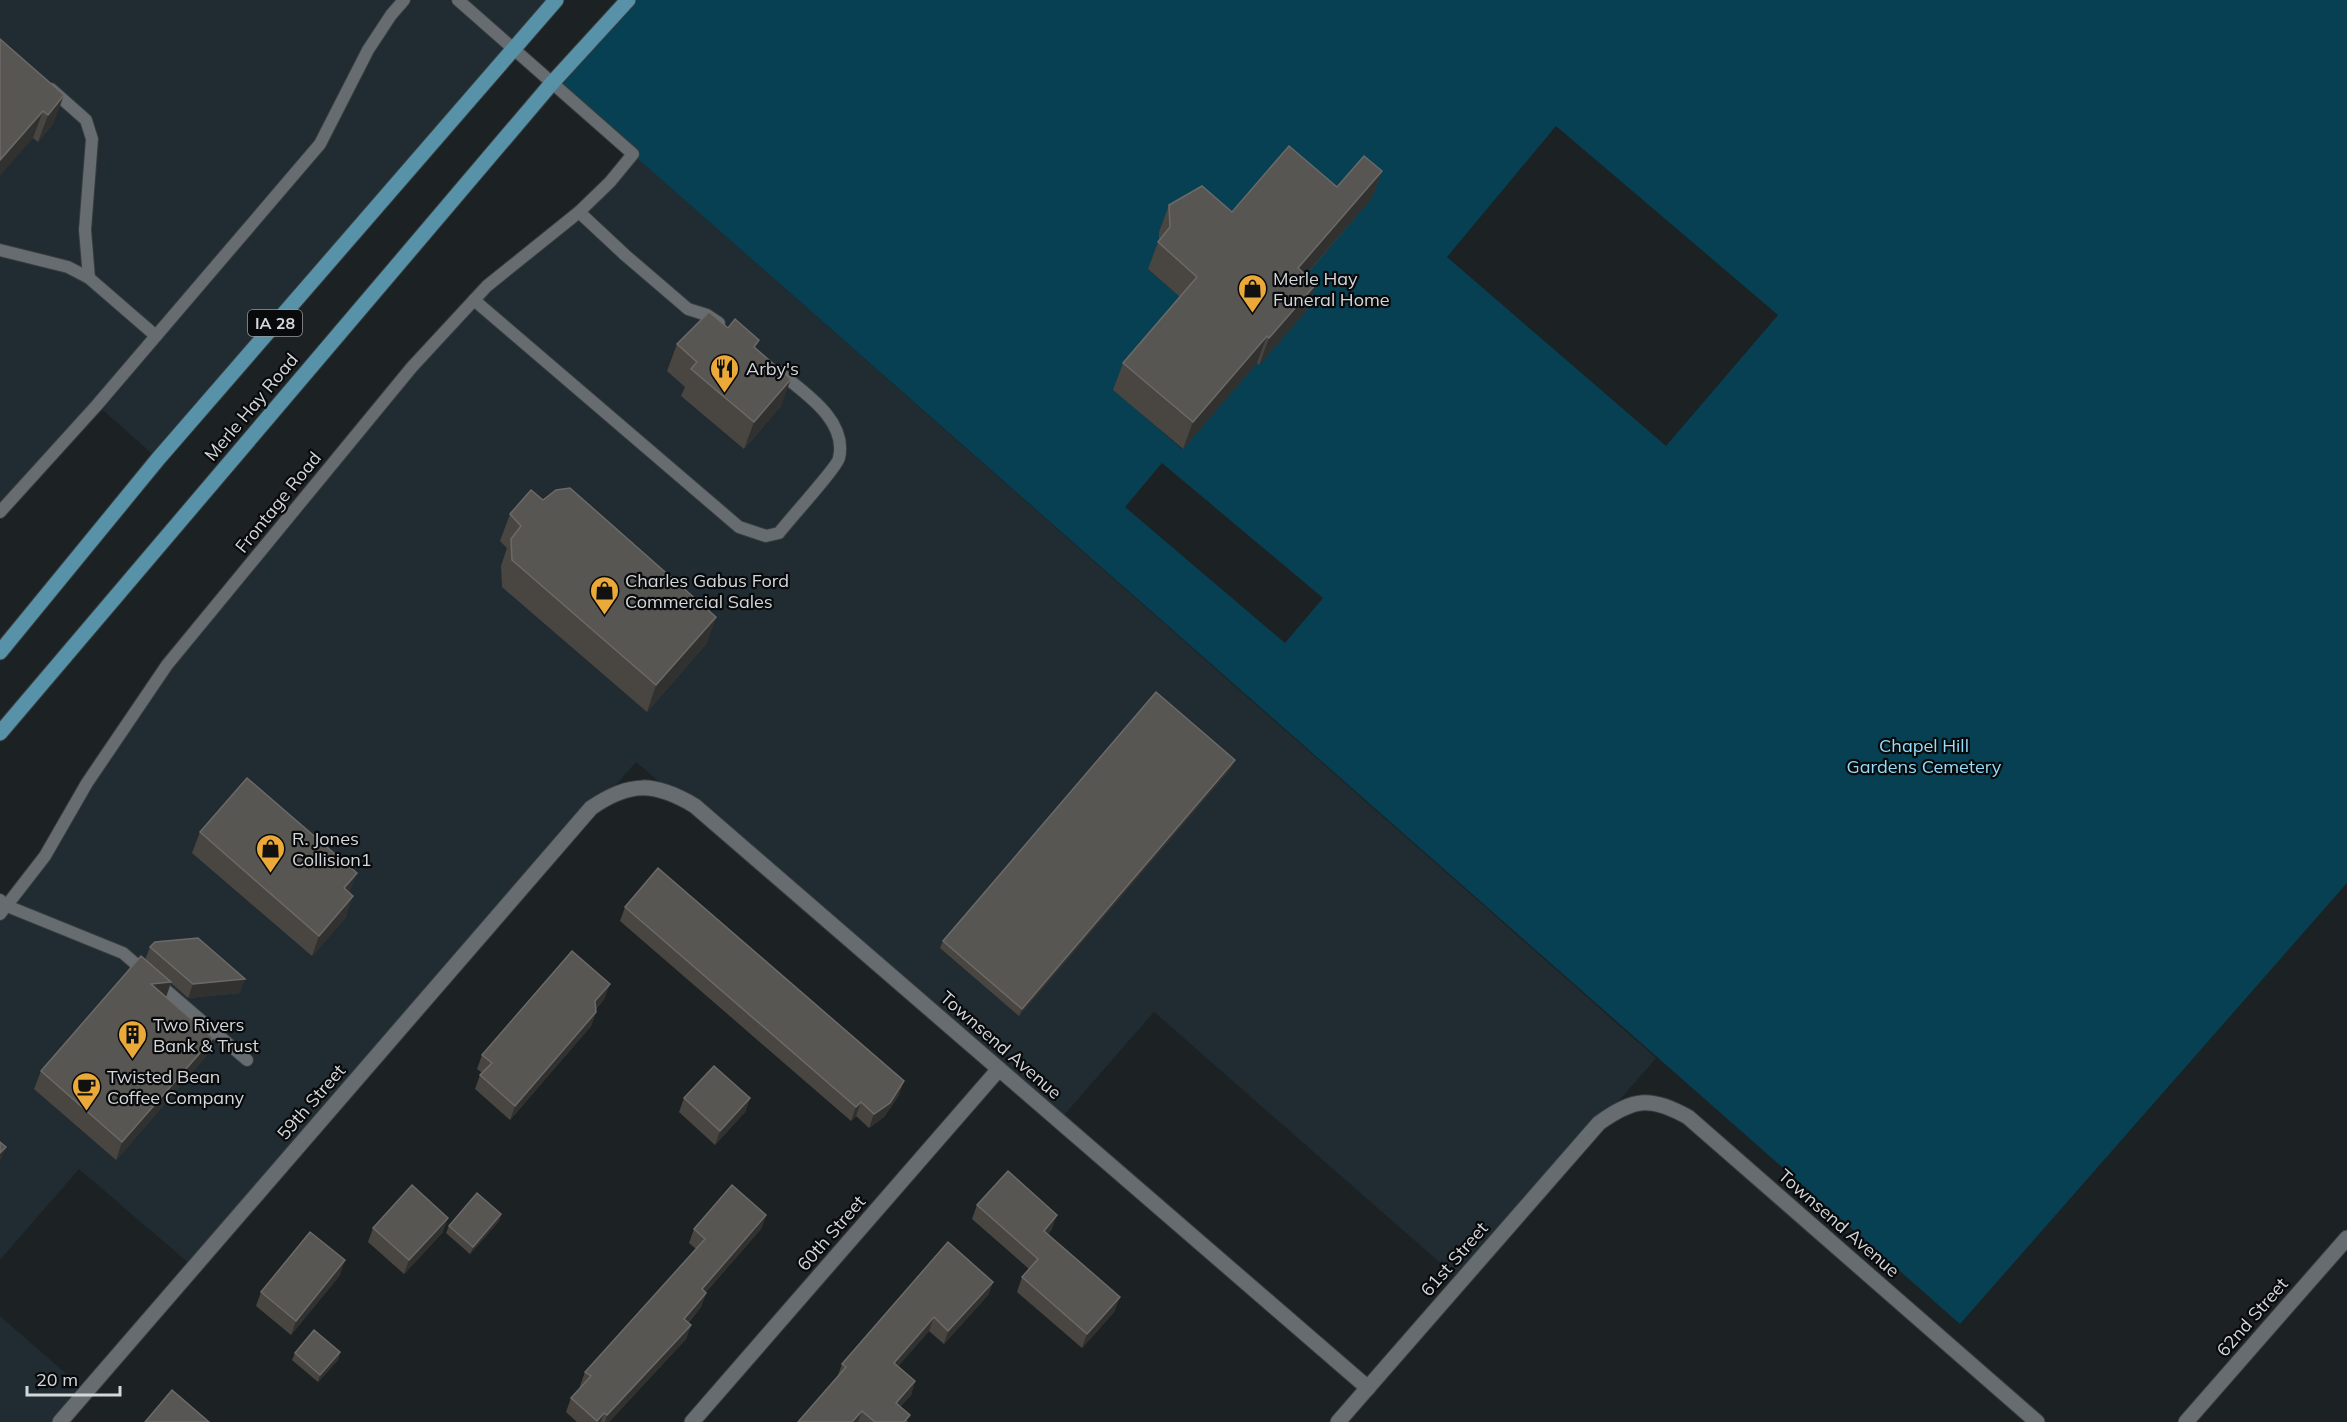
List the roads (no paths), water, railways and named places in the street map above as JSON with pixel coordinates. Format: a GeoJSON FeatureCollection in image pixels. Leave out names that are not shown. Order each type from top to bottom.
{"type":"FeatureCollection","features":[{"type":"Feature","properties":{"kind":"main road","name":"Merle Hay Road"},"geometry":{"type":"LineString","coordinates":[[0,652],[158,459],[556,0]]}},
{"type":"Feature","properties":{"kind":"main road","name":"Merle Hay Road"},"geometry":{"type":"LineString","coordinates":[[0,733],[552,83],[628,0]]}},
{"type":"Feature","properties":{"kind":"street","name":"Townsend Avenue"},"geometry":{"type":"LineString","coordinates":[[591,807],[611,794],[642,787],[674,793],[695,807],[1368,1388]]}},
{"type":"Feature","properties":{"kind":"street","name":"59th Street"},"geometry":{"type":"LineString","coordinates":[[60,1422],[591,807]]}},
{"type":"Feature","properties":{"kind":"street","name":"60th Street"},"geometry":{"type":"LineString","coordinates":[[692,1422],[999,1069]]}},
{"type":"Feature","properties":{"kind":"street","name":"Townsend Avenue"},"geometry":{"type":"LineString","coordinates":[[1599,1123],[1621,1107],[1640,1102],[1667,1106],[1688,1118],[2037,1422]]}},
{"type":"Feature","properties":{"kind":"street","name":"61st Street"},"geometry":{"type":"LineString","coordinates":[[1338,1422],[1599,1123]]}},
{"type":"Feature","properties":{"kind":"street","name":"62nd Street"},"geometry":{"type":"LineString","coordinates":[[2186,1422],[2347,1238]]}},
{"type":"Feature","properties":{"kind":"lane"},"geometry":{"type":"LineString","coordinates":[[0,512],[97,405],[320,144],[368,50],[404,0]]}},
{"type":"Feature","properties":{"kind":"lane"},"geometry":{"type":"LineString","coordinates":[[458,0],[552,83]]}},
{"type":"Feature","properties":{"kind":"lane"},"geometry":{"type":"LineString","coordinates":[[43,82],[86,120],[92,139],[85,230],[89,278]]}},
{"type":"Feature","properties":{"kind":"lane","name":"Frontage Road"},"geometry":{"type":"LineString","coordinates":[[2,906],[45,856],[87,783],[167,665],[412,367],[474,300],[496,279],[579,212],[610,182],[633,154],[552,83]]}},
{"type":"Feature","properties":{"kind":"lane"},"geometry":{"type":"LineString","coordinates":[[579,212],[688,309],[707,315],[726,328]]}},
{"type":"Feature","properties":{"kind":"lane"},"geometry":{"type":"LineString","coordinates":[[0,250],[68,267],[89,278],[156,336]]}},
{"type":"Feature","properties":{"kind":"lane"},"geometry":{"type":"LineString","coordinates":[[474,300],[739,527],[766,536],[779,533],[840,459],[840,440],[823,409],[770,364]]}},
{"type":"Feature","properties":{"kind":"lane"},"geometry":{"type":"LineString","coordinates":[[2,906],[123,953],[247,1060]]}},
{"type":"Feature","properties":{"kind":"place","name":"Merle Hay Funeral Home"},"geometry":{"type":"Point","coordinates":[1252,314]}},
{"type":"Feature","properties":{"kind":"place","name":"Arby's"},"geometry":{"type":"Point","coordinates":[725,394]}},
{"type":"Feature","properties":{"kind":"place","name":"Charles Gabus Ford Commercial Sales"},"geometry":{"type":"Point","coordinates":[604,616]}},
{"type":"Feature","properties":{"kind":"place","name":"R. Jones Collision1"},"geometry":{"type":"Point","coordinates":[271,874]}},
{"type":"Feature","properties":{"kind":"place","name":"Two Rivers Bank & Trust"},"geometry":{"type":"Point","coordinates":[132,1060]}},
{"type":"Feature","properties":{"kind":"place","name":"Twisted Bean Coffee Company"},"geometry":{"type":"Point","coordinates":[86,1112]}},
{"type":"Feature","properties":{"kind":"park label","name":"Chapel Hill Gardens Cemetery"},"geometry":{"type":"Point","coordinates":[1924,756]}}]}
